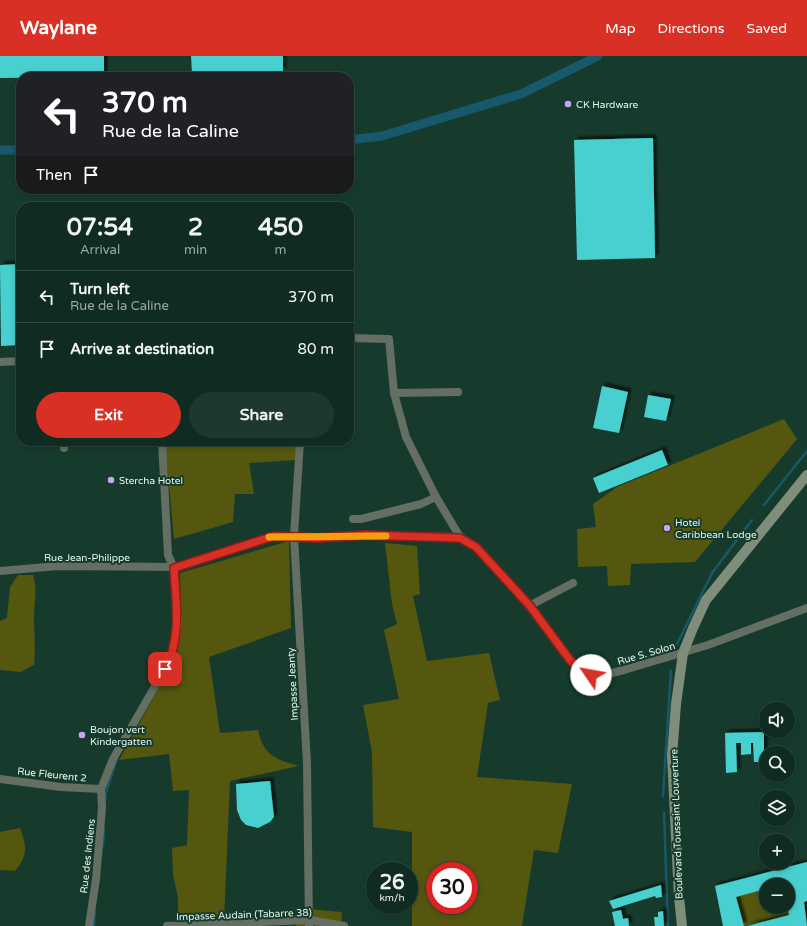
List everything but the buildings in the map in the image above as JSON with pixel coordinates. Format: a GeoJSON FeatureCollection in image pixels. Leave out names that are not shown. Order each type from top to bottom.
{"type":"FeatureCollection","features":[{"type":"Feature","properties":{"kind":"main road","name":"Boulevard Toussaint Louverture"},"geometry":{"type":"LineString","coordinates":[[682,926],[679,897],[672,756],[676,704],[683,653],[706,600],[807,475]]}},
{"type":"Feature","properties":{"kind":"street"},"geometry":{"type":"LineString","coordinates":[[354,338],[389,339],[394,393],[406,437],[436,497],[460,538],[476,547],[530,606],[573,583]]}},
{"type":"Feature","properties":{"kind":"street"},"geometry":{"type":"LineString","coordinates":[[0,362],[16,361]]}},
{"type":"Feature","properties":{"kind":"street"},"geometry":{"type":"LineString","coordinates":[[394,393],[458,392]]}},
{"type":"Feature","properties":{"kind":"street"},"geometry":{"type":"LineString","coordinates":[[101,789],[113,759],[172,657],[178,625],[174,568],[168,555],[162,446]]}},
{"type":"Feature","properties":{"kind":"street","name":"Impasse Jeanty"},"geometry":{"type":"LineString","coordinates":[[300,446],[294,536],[307,763],[309,923]]}},
{"type":"Feature","properties":{"kind":"street"},"geometry":{"type":"LineString","coordinates":[[353,519],[361,519],[422,504],[436,497]]}},
{"type":"Feature","properties":{"kind":"street","name":"Rue Jean-Philippe"},"geometry":{"type":"LineString","coordinates":[[0,571],[58,566],[174,568],[274,536],[460,538]]}},
{"type":"Feature","properties":{"kind":"street","name":"Rue S. Solon"},"geometry":{"type":"LineString","coordinates":[[530,606],[570,660],[579,669],[591,675],[604,675],[683,653],[807,608]]}},
{"type":"Feature","properties":{"kind":"street","name":"Rue Fleurent 2"},"geometry":{"type":"LineString","coordinates":[[0,779],[61,787],[101,789]]}},
{"type":"Feature","properties":{"kind":"street","name":"Rue des Indiens"},"geometry":{"type":"LineString","coordinates":[[89,926],[96,879],[102,808],[101,789]]}},
{"type":"Feature","properties":{"kind":"street","name":"Impasse Audain (Tabarre 38)"},"geometry":{"type":"LineString","coordinates":[[168,926],[309,923],[344,926]]}},
{"type":"Feature","properties":{"kind":"shaded area"},"geometry":{"type":"Polygon","coordinates":[[[784,419],[797,439],[695,562],[631,564],[630,585],[608,586],[607,566],[578,567],[577,529],[596,527],[593,504],[617,487],[784,419]]]}},
{"type":"Feature","properties":{"kind":"shaded area"},"geometry":{"type":"Polygon","coordinates":[[[165,446],[297,446],[296,460],[249,463],[254,494],[235,494],[233,522],[174,539],[165,446]]]}},
{"type":"Feature","properties":{"kind":"shaded area"},"geometry":{"type":"Polygon","coordinates":[[[289,541],[291,628],[209,657],[220,733],[258,730],[260,739],[267,751],[283,761],[299,766],[230,781],[224,921],[178,923],[178,897],[173,875],[172,848],[187,845],[189,790],[173,791],[169,754],[119,760],[177,655],[181,616],[180,573],[289,541]]]}},
{"type":"Feature","properties":{"kind":"shaded area"},"geometry":{"type":"Polygon","coordinates":[[[385,543],[417,546],[420,594],[413,596],[427,661],[489,653],[500,700],[488,703],[477,777],[572,784],[558,853],[534,850],[522,926],[412,926],[412,914],[418,914],[418,862],[412,862],[412,832],[373,827],[372,752],[363,705],[399,699],[384,630],[397,624],[392,604],[385,543]]]}},
{"type":"Feature","properties":{"kind":"shaded area"},"geometry":{"type":"Polygon","coordinates":[[[18,575],[33,575],[36,591],[34,618],[34,665],[21,672],[0,670],[0,621],[7,618],[10,587],[18,575]]]}},
{"type":"Feature","properties":{"kind":"shaded area"},"geometry":{"type":"Polygon","coordinates":[[[20,828],[25,846],[22,860],[15,871],[0,870],[0,832],[20,828]]]}},
{"type":"Feature","properties":{"kind":"shaded area"},"geometry":{"type":"Polygon","coordinates":[[[759,891],[759,914],[789,915],[744,926],[736,897],[759,891]]]}},
{"type":"Feature","properties":{"kind":"shaded area"},"geometry":{"type":"Polygon","coordinates":[[[296,908],[342,912],[341,926],[296,926],[296,908]]]}},
{"type":"Feature","properties":{"kind":"waterway"},"geometry":{"type":"LineString","coordinates":[[354,139],[382,136],[521,94],[598,56]]}},
{"type":"Feature","properties":{"kind":"waterway"},"geometry":{"type":"LineString","coordinates":[[0,150],[16,150]]}},
{"type":"Feature","properties":{"kind":"waterway"},"geometry":{"type":"LineString","coordinates":[[764,505],[807,451]]}},
{"type":"Feature","properties":{"kind":"waterway"},"geometry":{"type":"LineString","coordinates":[[677,644],[712,573],[752,520]]}},
{"type":"Feature","properties":{"kind":"waterway"},"geometry":{"type":"LineString","coordinates":[[663,796],[671,671]]}},
{"type":"Feature","properties":{"kind":"waterway"},"geometry":{"type":"LineString","coordinates":[[105,800],[106,792],[117,759]]}},
{"type":"Feature","properties":{"kind":"waterway"},"geometry":{"type":"LineString","coordinates":[[664,813],[668,926]]}},
{"type":"Feature","properties":{"kind":"waterway"},"geometry":{"type":"LineString","coordinates":[[103,846],[104,829]]}},
{"type":"Feature","properties":{"kind":"waterway"},"geometry":{"type":"LineString","coordinates":[[94,925],[95,912]]}},
{"type":"Feature","properties":{"kind":"slow traffic"},"geometry":{"type":"LineString","coordinates":[[269,537],[294,536],[317,538],[366,535],[386,536]]}},
{"type":"Feature","properties":{"kind":"place","name":"CK Hardware"},"geometry":{"type":"Point","coordinates":[568,104]}},
{"type":"Feature","properties":{"kind":"place","name":"Stercha Hotel"},"geometry":{"type":"Point","coordinates":[111,480]}},
{"type":"Feature","properties":{"kind":"place","name":"Hotel Caribbean Lodge"},"geometry":{"type":"Point","coordinates":[667,528]}},
{"type":"Feature","properties":{"kind":"place","name":"Boujon vert Kindergatten"},"geometry":{"type":"Point","coordinates":[82,735]}},
{"type":"Feature","properties":{"kind":"route"},"geometry":{"type":"LineString","coordinates":[[165,669],[172,657],[178,625],[174,568],[274,536],[317,538],[366,535],[460,538],[476,547],[530,606],[549,634],[570,660],[579,669],[591,675]]}}]}
